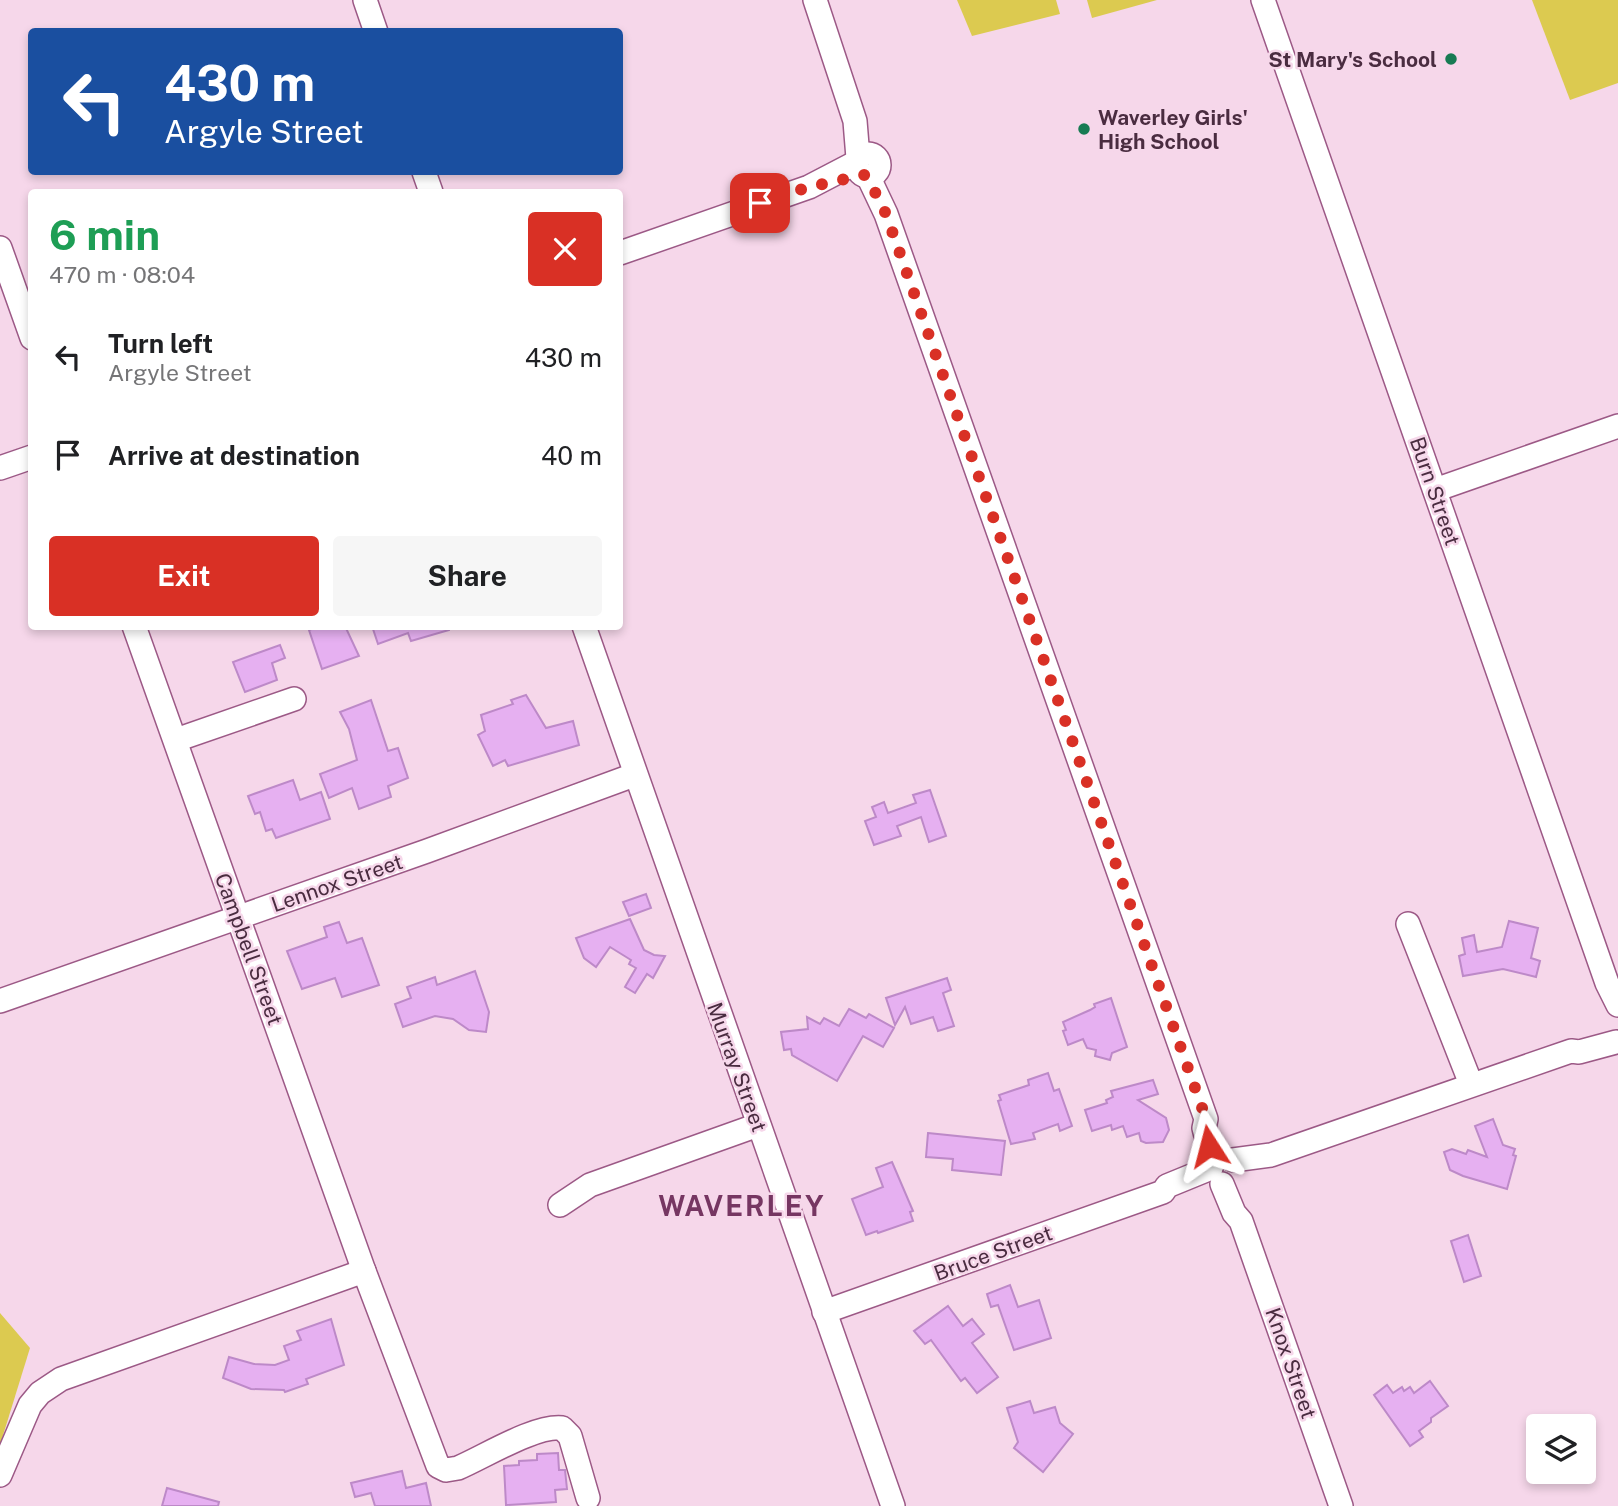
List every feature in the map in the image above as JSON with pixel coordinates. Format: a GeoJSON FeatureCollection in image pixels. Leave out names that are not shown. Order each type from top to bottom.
{"type":"FeatureCollection","features":[{"type":"Feature","properties":{"kind":"street"},"geometry":{"type":"LineString","coordinates":[[365,0],[375,28]]}},
{"type":"Feature","properties":{"kind":"street","name":"Knox Street"},"geometry":{"type":"LineString","coordinates":[[815,0],[855,121],[866,167],[886,214],[1206,1119],[1204,1128],[1225,1171],[1234,1213],[1241,1221],[1341,1506]]}},
{"type":"Feature","properties":{"kind":"street","name":"Burn Street"},"geometry":{"type":"LineString","coordinates":[[1263,0],[1607,982],[1616,1027]]}},
{"type":"Feature","properties":{"kind":"street"},"geometry":{"type":"LineString","coordinates":[[623,252],[866,167]]}},
{"type":"Feature","properties":{"kind":"street"},"geometry":{"type":"LineString","coordinates":[[0,248],[28,327]]}},
{"type":"Feature","properties":{"kind":"street"},"geometry":{"type":"LineString","coordinates":[[1435,491],[1618,426]]}},
{"type":"Feature","properties":{"kind":"street"},"geometry":{"type":"LineString","coordinates":[[0,468],[28,458]]}},
{"type":"Feature","properties":{"kind":"street","name":"Campbell Street"},"geometry":{"type":"LineString","coordinates":[[135,630],[364,1271],[438,1466],[446,1470],[458,1468],[529,1436],[555,1427],[562,1428],[570,1436],[588,1498]]}},
{"type":"Feature","properties":{"kind":"street","name":"Murray Street"},"geometry":{"type":"LineString","coordinates":[[585,630],[634,775],[893,1506]]}},
{"type":"Feature","properties":{"kind":"street"},"geometry":{"type":"LineString","coordinates":[[176,740],[294,699]]}},
{"type":"Feature","properties":{"kind":"street","name":"Lennox Street"},"geometry":{"type":"LineString","coordinates":[[0,1001],[634,775]]}},
{"type":"Feature","properties":{"kind":"street"},"geometry":{"type":"LineString","coordinates":[[1408,924],[1471,1084]]}},
{"type":"Feature","properties":{"kind":"street","name":"Bruce Street"},"geometry":{"type":"LineString","coordinates":[[824,1312],[1163,1192],[1167,1186],[1265,1162],[1271,1155],[1571,1051],[1576,1045],[1616,1027]]}},
{"type":"Feature","properties":{"kind":"street"},"geometry":{"type":"LineString","coordinates":[[560,1205],[590,1185],[758,1125]]}},
{"type":"Feature","properties":{"kind":"street"},"geometry":{"type":"LineString","coordinates":[[0,1475],[30,1405],[40,1393],[61,1379],[364,1271]]}},
{"type":"Feature","properties":{"kind":"shaded area"},"geometry":{"type":"Polygon","coordinates":[[[957,0],[1056,0],[1060,14],[972,36],[957,0]]]}},
{"type":"Feature","properties":{"kind":"shaded area"},"geometry":{"type":"Polygon","coordinates":[[[1087,0],[1157,0],[1092,18],[1087,0]]]}},
{"type":"Feature","properties":{"kind":"shaded area"},"geometry":{"type":"Polygon","coordinates":[[[1532,0],[1618,0],[1618,83],[1570,100],[1532,0]]]}},
{"type":"Feature","properties":{"kind":"shaded area"},"geometry":{"type":"Polygon","coordinates":[[[0,1313],[30,1348],[0,1445],[0,1313]]]}},
{"type":"Feature","properties":{"kind":"building"},"geometry":{"type":"Polygon","coordinates":[[[309,630],[347,630],[359,656],[322,669],[309,630]]]}},
{"type":"Feature","properties":{"kind":"building"},"geometry":{"type":"Polygon","coordinates":[[[373,630],[449,630],[411,641],[408,633],[378,644],[373,630]]]}},
{"type":"Feature","properties":{"kind":"building"},"geometry":{"type":"Polygon","coordinates":[[[280,645],[285,658],[272,663],[277,680],[245,692],[233,662],[280,645]]]}},
{"type":"Feature","properties":{"kind":"building"},"geometry":{"type":"Polygon","coordinates":[[[526,695],[546,728],[573,721],[579,745],[508,766],[505,760],[493,766],[478,735],[485,731],[481,715],[513,704],[511,700],[526,695]]]}},
{"type":"Feature","properties":{"kind":"building"},"geometry":{"type":"Polygon","coordinates":[[[371,700],[388,751],[398,748],[408,778],[388,786],[391,797],[359,809],[352,788],[329,798],[320,774],[357,760],[349,729],[340,712],[371,700]]]}},
{"type":"Feature","properties":{"kind":"building"},"geometry":{"type":"Polygon","coordinates":[[[293,780],[300,800],[321,792],[330,819],[276,838],[272,829],[266,831],[260,812],[255,814],[248,796],[293,780]]]}},
{"type":"Feature","properties":{"kind":"building"},"geometry":{"type":"Polygon","coordinates":[[[930,790],[946,836],[929,842],[921,817],[897,826],[901,836],[874,845],[865,821],[876,817],[872,807],[884,802],[888,813],[916,803],[913,795],[930,790]]]}},
{"type":"Feature","properties":{"kind":"building"},"geometry":{"type":"Polygon","coordinates":[[[646,894],[651,908],[629,916],[623,902],[646,894]]]}},
{"type":"Feature","properties":{"kind":"building"},"geometry":{"type":"Polygon","coordinates":[[[630,919],[644,950],[665,956],[653,978],[647,974],[635,993],[625,987],[636,968],[629,964],[631,960],[610,947],[596,967],[584,958],[576,938],[630,919]]]}},
{"type":"Feature","properties":{"kind":"building"},"geometry":{"type":"Polygon","coordinates":[[[1509,921],[1538,928],[1531,958],[1540,961],[1536,977],[1503,969],[1463,976],[1459,956],[1465,954],[1462,938],[1474,935],[1477,952],[1502,947],[1509,921]]]}},
{"type":"Feature","properties":{"kind":"building"},"geometry":{"type":"Polygon","coordinates":[[[339,922],[347,943],[362,938],[379,985],[342,997],[335,978],[302,989],[287,951],[327,937],[324,927],[339,922]]]}},
{"type":"Feature","properties":{"kind":"building"},"geometry":{"type":"Polygon","coordinates":[[[475,971],[489,1012],[486,1032],[469,1030],[453,1019],[435,1016],[403,1027],[395,1004],[411,998],[407,987],[435,977],[437,985],[475,971]]]}},
{"type":"Feature","properties":{"kind":"building"},"geometry":{"type":"Polygon","coordinates":[[[947,978],[951,990],[943,993],[954,1026],[938,1031],[933,1017],[911,1024],[905,1007],[895,1025],[886,998],[947,978]]]}},
{"type":"Feature","properties":{"kind":"building"},"geometry":{"type":"Polygon","coordinates":[[[1111,998],[1127,1047],[1112,1053],[1110,1060],[1095,1056],[1096,1050],[1087,1048],[1083,1039],[1068,1045],[1063,1022],[1090,1010],[1095,1007],[1094,1004],[1111,998]]]}},
{"type":"Feature","properties":{"kind":"building"},"geometry":{"type":"Polygon","coordinates":[[[849,1009],[866,1018],[869,1014],[894,1028],[883,1047],[863,1036],[837,1081],[792,1055],[791,1049],[784,1050],[781,1032],[808,1029],[807,1017],[820,1024],[824,1018],[839,1026],[849,1009]]]}},
{"type":"Feature","properties":{"kind":"building"},"geometry":{"type":"Polygon","coordinates":[[[1048,1073],[1054,1091],[1059,1089],[1072,1126],[1060,1131],[1058,1124],[1033,1133],[1035,1139],[1011,1144],[998,1101],[1001,1100],[999,1095],[1029,1085],[1028,1080],[1048,1073]]]}},
{"type":"Feature","properties":{"kind":"building"},"geometry":{"type":"Polygon","coordinates":[[[1153,1080],[1158,1094],[1138,1100],[1166,1118],[1169,1130],[1163,1142],[1146,1143],[1141,1141],[1139,1133],[1127,1137],[1123,1126],[1112,1130],[1111,1125],[1092,1131],[1085,1110],[1107,1103],[1106,1100],[1113,1097],[1111,1091],[1153,1080]]]}},
{"type":"Feature","properties":{"kind":"building"},"geometry":{"type":"Polygon","coordinates":[[[1493,1119],[1503,1145],[1515,1149],[1513,1155],[1516,1156],[1507,1189],[1450,1170],[1444,1152],[1452,1149],[1466,1154],[1468,1150],[1487,1157],[1475,1126],[1493,1119]]]}},
{"type":"Feature","properties":{"kind":"building"},"geometry":{"type":"Polygon","coordinates":[[[928,1133],[1005,1141],[1001,1175],[952,1170],[953,1159],[926,1157],[928,1133]]]}},
{"type":"Feature","properties":{"kind":"building"},"geometry":{"type":"Polygon","coordinates":[[[892,1162],[913,1211],[910,1212],[913,1221],[866,1235],[852,1199],[883,1187],[876,1168],[892,1162]]]}},
{"type":"Feature","properties":{"kind":"building"},"geometry":{"type":"Polygon","coordinates":[[[1468,1235],[1481,1276],[1464,1282],[1451,1241],[1468,1235]]]}},
{"type":"Feature","properties":{"kind":"building"},"geometry":{"type":"Polygon","coordinates":[[[1010,1285],[1018,1307],[1039,1300],[1051,1338],[1014,1350],[998,1305],[991,1307],[987,1294],[1010,1285]]]}},
{"type":"Feature","properties":{"kind":"building"},"geometry":{"type":"Polygon","coordinates":[[[948,1306],[963,1326],[972,1319],[984,1334],[972,1343],[998,1377],[977,1393],[965,1378],[961,1381],[931,1340],[925,1344],[914,1331],[948,1306]]]}},
{"type":"Feature","properties":{"kind":"building"},"geometry":{"type":"Polygon","coordinates":[[[331,1319],[344,1365],[306,1379],[308,1384],[285,1392],[251,1389],[223,1378],[229,1357],[254,1364],[275,1365],[289,1360],[284,1346],[301,1340],[297,1331],[331,1319]]]}},
{"type":"Feature","properties":{"kind":"building"},"geometry":{"type":"Polygon","coordinates":[[[1430,1381],[1448,1406],[1431,1418],[1431,1422],[1419,1431],[1423,1437],[1410,1446],[1374,1395],[1387,1385],[1393,1393],[1402,1387],[1404,1391],[1410,1387],[1414,1393],[1430,1381]]]}},
{"type":"Feature","properties":{"kind":"building"},"geometry":{"type":"Polygon","coordinates":[[[1030,1401],[1034,1413],[1055,1407],[1060,1423],[1073,1434],[1043,1472],[1014,1448],[1018,1442],[1007,1408],[1030,1401]]]}},
{"type":"Feature","properties":{"kind":"building"},"geometry":{"type":"Polygon","coordinates":[[[558,1453],[559,1470],[565,1470],[567,1489],[555,1490],[556,1502],[506,1505],[504,1466],[519,1465],[519,1461],[537,1460],[537,1454],[558,1453]]]}},
{"type":"Feature","properties":{"kind":"building"},"geometry":{"type":"Polygon","coordinates":[[[402,1471],[406,1488],[426,1483],[431,1506],[375,1506],[371,1493],[355,1497],[351,1483],[402,1471]]]}},
{"type":"Feature","properties":{"kind":"building"},"geometry":{"type":"Polygon","coordinates":[[[167,1488],[219,1502],[218,1506],[162,1506],[167,1488]]]}},
{"type":"Feature","properties":{"kind":"place","name":"St Mary's School"},"geometry":{"type":"Point","coordinates":[1451,59]}},
{"type":"Feature","properties":{"kind":"place","name":"Waverley Girls' High School"},"geometry":{"type":"Point","coordinates":[1084,129]}},
{"type":"Feature","properties":{"kind":"district","name":"WAVERLEY"},"geometry":{"type":"Point","coordinates":[742,1205]}},
{"type":"Feature","properties":{"kind":"route"},"geometry":{"type":"LineString","coordinates":[[760,203],[809,187],[864,175],[867,176],[886,214],[1206,1119],[1204,1128],[1209,1146]]}}]}
